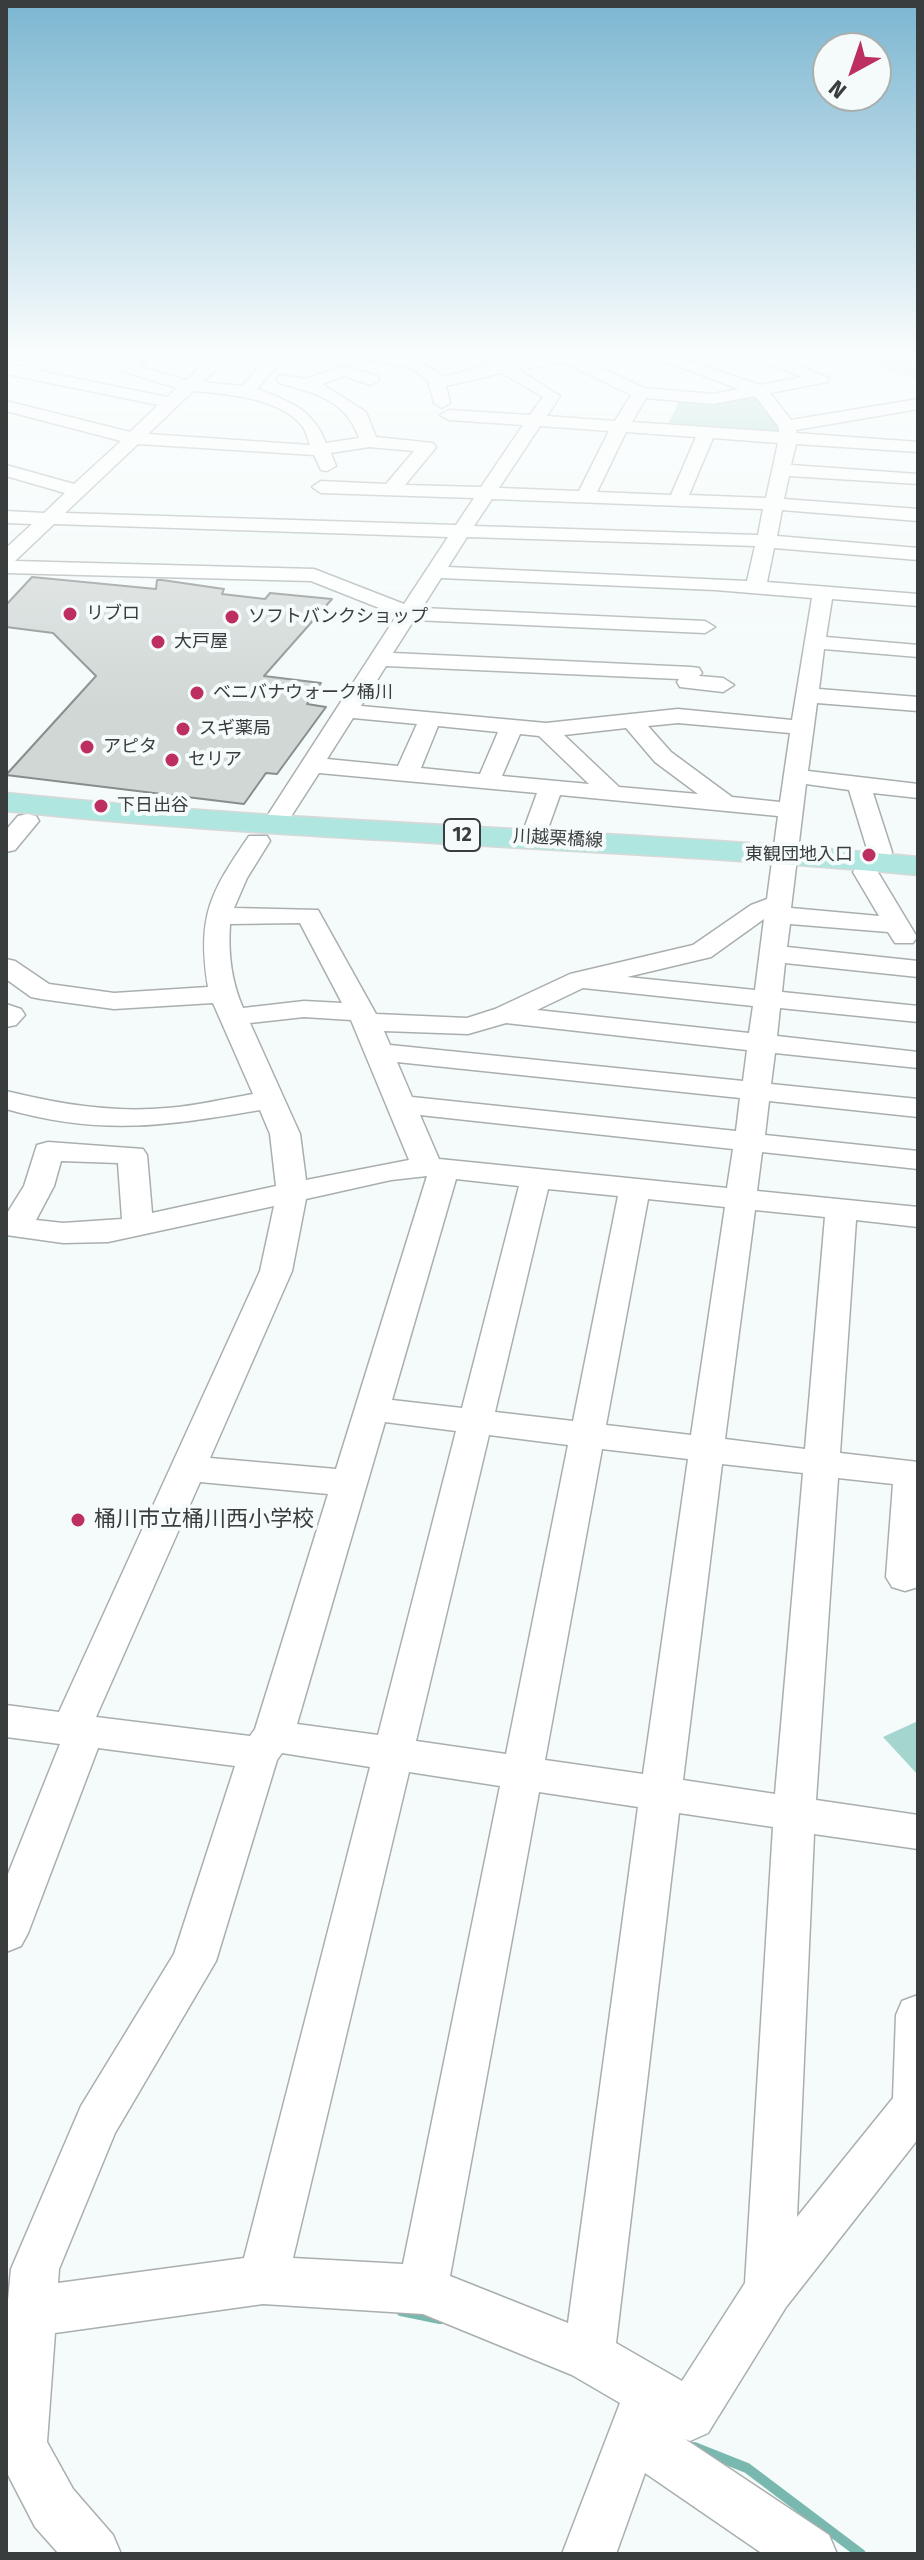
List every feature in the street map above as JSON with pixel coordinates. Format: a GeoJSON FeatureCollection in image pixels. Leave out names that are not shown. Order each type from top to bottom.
{"type":"FeatureCollection","features":[{"type":"Feature","properties":{"kind":"main road","name":"川越栗橋線"},"geometry":{"type":"LineString","coordinates":[[13,814],[265,834],[785,858]]}},
{"type":"Feature","properties":{"kind":"main road","name":"川越栗橋線"},"geometry":{"type":"LineString","coordinates":[[265,834],[533,837],[872,867],[918,866]]}},
{"type":"Feature","properties":{"kind":"main road","name":"川越栗橋線"},"geometry":{"type":"LineString","coordinates":[[872,867],[918,878]]}},
{"type":"Feature","properties":{"kind":"street"},"geometry":{"type":"LineString","coordinates":[[8,470],[77,491]]}},
{"type":"Feature","properties":{"kind":"street"},"geometry":{"type":"LineString","coordinates":[[6,559],[98,470]]}},
{"type":"Feature","properties":{"kind":"street"},"geometry":{"type":"LineString","coordinates":[[289,527],[329,470]]}},
{"type":"Feature","properties":{"kind":"street"},"geometry":{"type":"LineString","coordinates":[[392,488],[407,470]]}},
{"type":"Feature","properties":{"kind":"street"},"geometry":{"type":"LineString","coordinates":[[6,1933],[79,1729],[188,1468],[276,1271],[292,1192],[285,1134],[227,1005],[215,948],[218,916],[234,878],[348,711],[460,531],[502,470]]}},
{"type":"Feature","properties":{"kind":"street"},"geometry":{"type":"LineString","coordinates":[[586,496],[599,470]]}},
{"type":"Feature","properties":{"kind":"street"},"geometry":{"type":"LineString","coordinates":[[678,500],[690,470]]}},
{"type":"Feature","properties":{"kind":"street"},"geometry":{"type":"LineString","coordinates":[[678,716],[702,635],[756,587],[780,470]]}},
{"type":"Feature","properties":{"kind":"street"},"geometry":{"type":"LineString","coordinates":[[787,470],[918,479]]}},
{"type":"Feature","properties":{"kind":"street"},"geometry":{"type":"LineString","coordinates":[[313,497],[392,488],[773,504],[918,515]]}},
{"type":"Feature","properties":{"kind":"street"},"geometry":{"type":"LineString","coordinates":[[6,517],[765,541],[918,554]]}},
{"type":"Feature","properties":{"kind":"street"},"geometry":{"type":"LineString","coordinates":[[6,567],[314,575],[411,614],[702,635]]}},
{"type":"Feature","properties":{"kind":"street"},"geometry":{"type":"LineString","coordinates":[[435,572],[702,635]]}},
{"type":"Feature","properties":{"kind":"street"},"geometry":{"type":"LineString","coordinates":[[756,587],[918,600]]}},
{"type":"Feature","properties":{"kind":"street"},"geometry":{"type":"LineString","coordinates":[[589,2356],[658,1795],[780,910],[800,727],[823,592]]}},
{"type":"Feature","properties":{"kind":"street"},"geometry":{"type":"LineString","coordinates":[[381,659],[702,635]]}},
{"type":"Feature","properties":{"kind":"street"},"geometry":{"type":"LineString","coordinates":[[702,635],[723,685]]}},
{"type":"Feature","properties":{"kind":"street"},"geometry":{"type":"LineString","coordinates":[[814,642],[918,651]]}},
{"type":"Feature","properties":{"kind":"street"},"geometry":{"type":"LineString","coordinates":[[805,695],[918,704]]}},
{"type":"Feature","properties":{"kind":"street"},"geometry":{"type":"LineString","coordinates":[[348,711],[546,730],[678,716],[800,727]]}},
{"type":"Feature","properties":{"kind":"street"},"geometry":{"type":"LineString","coordinates":[[407,773],[430,720]]}},
{"type":"Feature","properties":{"kind":"street"},"geometry":{"type":"LineString","coordinates":[[634,723],[663,757],[726,804]]}},
{"type":"Feature","properties":{"kind":"street"},"geometry":{"type":"LineString","coordinates":[[489,780],[512,727]]}},
{"type":"Feature","properties":{"kind":"street"},"geometry":{"type":"LineString","coordinates":[[546,730],[612,793]]}},
{"type":"Feature","properties":{"kind":"street"},"geometry":{"type":"LineString","coordinates":[[312,765],[792,810]]}},
{"type":"Feature","properties":{"kind":"street"},"geometry":{"type":"LineString","coordinates":[[795,776],[918,791]]}},
{"type":"Feature","properties":{"kind":"street"},"geometry":{"type":"LineString","coordinates":[[859,784],[880,852],[872,867],[896,925],[918,960]]}},
{"type":"Feature","properties":{"kind":"street"},"geometry":{"type":"LineString","coordinates":[[533,837],[551,786]]}},
{"type":"Feature","properties":{"kind":"street"},"geometry":{"type":"LineString","coordinates":[[6,845],[13,814]]}},
{"type":"Feature","properties":{"kind":"street"},"geometry":{"type":"LineString","coordinates":[[6,967],[41,991],[114,1001],[304,1009],[468,1026],[505,1015],[579,980],[702,951],[720,943],[764,906],[896,925]]}},
{"type":"Feature","properties":{"kind":"street"},"geometry":{"type":"LineString","coordinates":[[94,2554],[54,2508],[21,2446],[35,2269],[97,2121],[194,1961],[372,1409],[436,1167],[400,1104],[363,1017],[309,915],[218,916]]}},
{"type":"Feature","properties":{"kind":"street"},"geometry":{"type":"LineString","coordinates":[[774,954],[918,969]]}},
{"type":"Feature","properties":{"kind":"street"},"geometry":{"type":"LineString","coordinates":[[579,980],[918,1014]]}},
{"type":"Feature","properties":{"kind":"street"},"geometry":{"type":"LineString","coordinates":[[6,1012],[11,1015],[6,1019]]}},
{"type":"Feature","properties":{"kind":"street"},"geometry":{"type":"LineString","coordinates":[[505,1015],[918,1060]]}},
{"type":"Feature","properties":{"kind":"street"},"geometry":{"type":"LineString","coordinates":[[379,1052],[918,1108]]}},
{"type":"Feature","properties":{"kind":"street"},"geometry":{"type":"LineString","coordinates":[[6,1100],[49,1112],[126,1119],[168,1117],[270,1100]]}},
{"type":"Feature","properties":{"kind":"street"},"geometry":{"type":"LineString","coordinates":[[400,1104],[918,1160]]}},
{"type":"Feature","properties":{"kind":"street"},"geometry":{"type":"LineString","coordinates":[[138,1224],[132,1155],[48,1151],[39,1186],[12,1226],[63,1233],[108,1232],[292,1192],[436,1167],[918,1217]]}},
{"type":"Feature","properties":{"kind":"street"},"geometry":{"type":"LineString","coordinates":[[263,2280],[536,1177]]}},
{"type":"Feature","properties":{"kind":"street"},"geometry":{"type":"LineString","coordinates":[[423,2290],[635,1187]]}},
{"type":"Feature","properties":{"kind":"street"},"geometry":{"type":"LineString","coordinates":[[769,2290],[794,1816],[841,1209]]}},
{"type":"Feature","properties":{"kind":"street"},"geometry":{"type":"LineString","coordinates":[[372,1409],[914,1475],[905,1577]]}},
{"type":"Feature","properties":{"kind":"street"},"geometry":{"type":"LineString","coordinates":[[188,1468],[349,1483]]}},
{"type":"Feature","properties":{"kind":"street"},"geometry":{"type":"LineString","coordinates":[[6,1721],[393,1754],[918,1832]]}},
{"type":"Feature","properties":{"kind":"street"},"geometry":{"type":"LineString","coordinates":[[641,2414],[690,2415],[769,2290],[917,2104],[918,2015]]}},
{"type":"Feature","properties":{"kind":"street"},"geometry":{"type":"LineString","coordinates":[[34,2311],[263,2280],[423,2290],[589,2356],[641,2414],[788,2547]]}},
{"type":"Feature","properties":{"kind":"street"},"geometry":{"type":"LineString","coordinates":[[589,2554],[641,2414]]}},
{"type":"Feature","properties":{"kind":"shaded area"},"geometry":{"type":"Polygon","coordinates":[[[918,1721],[918,1775],[883,1737],[918,1721]]]}},
{"type":"Feature","properties":{"kind":"building","name":"ベニバナウォーク桶川"},"geometry":{"type":"Polygon","coordinates":[[[32,577],[156,589],[157,580],[162,580],[224,589],[222,594],[265,599],[270,593],[332,599],[264,676],[321,683],[307,704],[326,707],[277,774],[266,773],[244,804],[6,775],[96,676],[53,633],[6,627],[6,605],[32,577]]]}},
{"type":"Feature","properties":{"kind":"waterway"},"geometry":{"type":"LineString","coordinates":[[401,2311],[440,2319]]}},
{"type":"Feature","properties":{"kind":"waterway"},"geometry":{"type":"LineString","coordinates":[[694,2447],[747,2468],[861,2554]]}},
{"type":"Feature","properties":{"kind":"place","name":"リブロ"},"geometry":{"type":"Point","coordinates":[70,614]}},
{"type":"Feature","properties":{"kind":"place","name":"ソフトバンクショップ"},"geometry":{"type":"Point","coordinates":[232,617]}},
{"type":"Feature","properties":{"kind":"place","name":"大戸屋"},"geometry":{"type":"Point","coordinates":[158,642]}},
{"type":"Feature","properties":{"kind":"place","name":"ベニバナウォーク桶川"},"geometry":{"type":"Point","coordinates":[197,693]}},
{"type":"Feature","properties":{"kind":"place","name":"スギ薬局"},"geometry":{"type":"Point","coordinates":[183,729]}},
{"type":"Feature","properties":{"kind":"place","name":"アピタ"},"geometry":{"type":"Point","coordinates":[87,747]}},
{"type":"Feature","properties":{"kind":"place","name":"セリア"},"geometry":{"type":"Point","coordinates":[172,760]}},
{"type":"Feature","properties":{"kind":"place","name":"下日出谷"},"geometry":{"type":"Point","coordinates":[101,806]}},
{"type":"Feature","properties":{"kind":"place","name":"東観団地入口"},"geometry":{"type":"Point","coordinates":[869,855]}},
{"type":"Feature","properties":{"kind":"place","name":"桶川市立桶川西小学校"},"geometry":{"type":"Point","coordinates":[78,1520]}}]}
